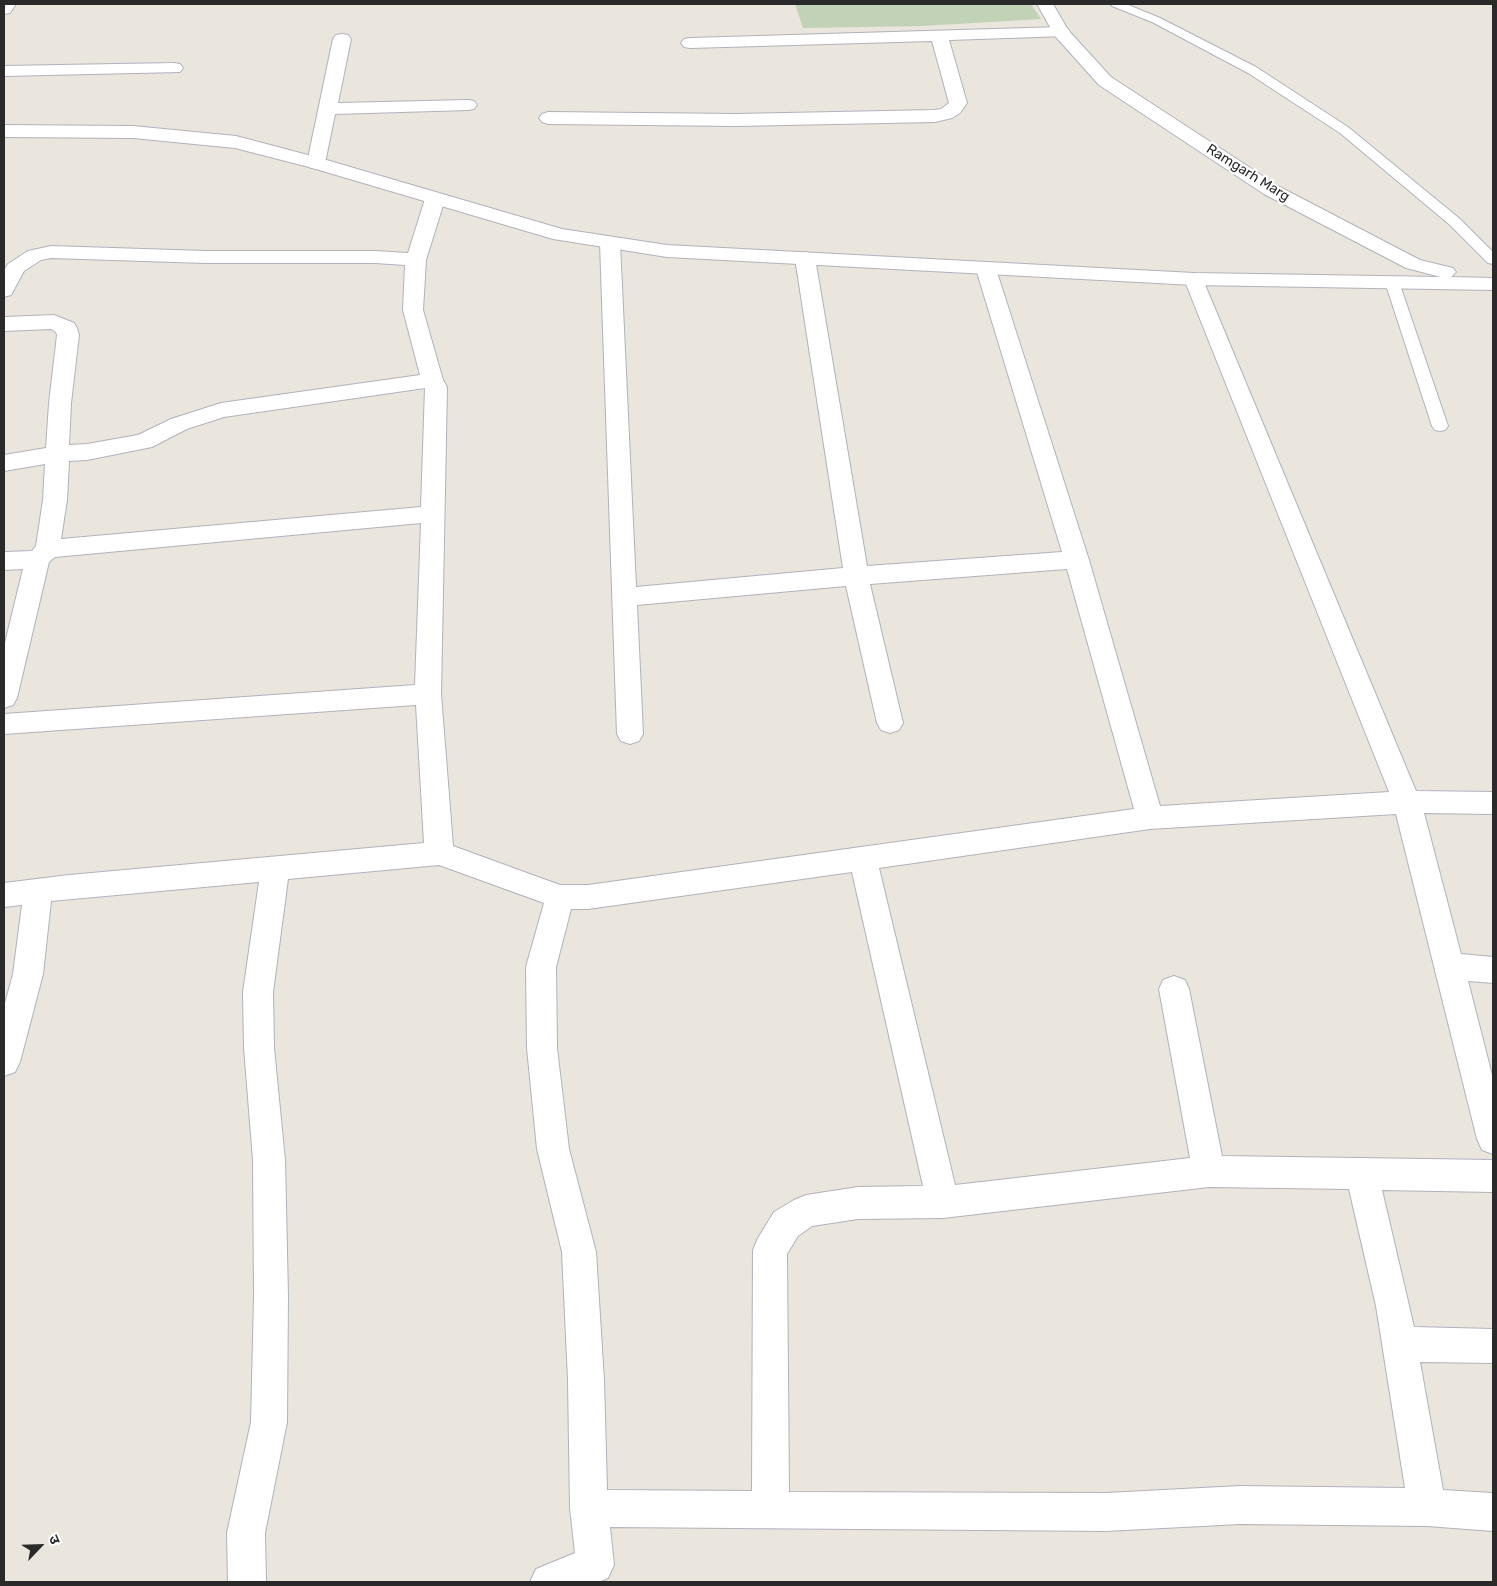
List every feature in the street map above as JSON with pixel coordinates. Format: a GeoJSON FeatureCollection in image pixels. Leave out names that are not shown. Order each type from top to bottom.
{"type":"FeatureCollection","features":[{"type":"Feature","properties":{"kind":"street"},"geometry":{"type":"LineString","coordinates":[[4,9],[8,4]]}},
{"type":"Feature","properties":{"kind":"street","name":"Ramgarh Marg"},"geometry":{"type":"LineString","coordinates":[[1045,4],[1061,32],[1106,81],[1271,190],[1413,264],[1492,284]]}},
{"type":"Feature","properties":{"kind":"street"},"geometry":{"type":"LineString","coordinates":[[690,43],[1061,32]]}},
{"type":"Feature","properties":{"kind":"street"},"geometry":{"type":"LineString","coordinates":[[548,118],[726,120],[946,114],[954,109],[958,103],[939,35]]}},
{"type":"Feature","properties":{"kind":"street"},"geometry":{"type":"LineString","coordinates":[[316,162],[342,39]]}},
{"type":"Feature","properties":{"kind":"street"},"geometry":{"type":"LineString","coordinates":[[4,71],[174,68]]}},
{"type":"Feature","properties":{"kind":"street"},"geometry":{"type":"LineString","coordinates":[[328,109],[468,105]]}},
{"type":"Feature","properties":{"kind":"street"},"geometry":{"type":"LineString","coordinates":[[4,131],[133,132],[236,142],[316,162],[560,235],[610,244],[667,251],[1194,279],[1492,284]]}},
{"type":"Feature","properties":{"kind":"street"},"geometry":{"type":"LineString","coordinates":[[435,199],[416,260],[413,310],[432,380],[436,387],[428,694],[438,853]]}},
{"type":"Feature","properties":{"kind":"street"},"geometry":{"type":"LineString","coordinates":[[610,244],[630,734]]}},
{"type":"Feature","properties":{"kind":"street"},"geometry":{"type":"LineString","coordinates":[[4,291],[14,268],[35,255],[51,252],[206,257],[375,257],[416,260]]}},
{"type":"Feature","properties":{"kind":"street"},"geometry":{"type":"LineString","coordinates":[[805,258],[856,576],[890,723]]}},
{"type":"Feature","properties":{"kind":"street"},"geometry":{"type":"LineString","coordinates":[[986,269],[1077,560],[1150,818]]}},
{"type":"Feature","properties":{"kind":"street"},"geometry":{"type":"LineString","coordinates":[[1194,279],[1406,802],[1493,1139]]}},
{"type":"Feature","properties":{"kind":"street"},"geometry":{"type":"LineString","coordinates":[[4,324],[54,322],[66,328],[67,344],[60,403],[55,500],[43,554],[4,698]]}},
{"type":"Feature","properties":{"kind":"street"},"geometry":{"type":"LineString","coordinates":[[4,463],[144,442],[179,424],[221,410],[432,380]]}},
{"type":"Feature","properties":{"kind":"street"},"geometry":{"type":"LineString","coordinates":[[4,561],[43,554],[433,514]]}},
{"type":"Feature","properties":{"kind":"street"},"geometry":{"type":"LineString","coordinates":[[624,597],[856,576],[1077,560]]}},
{"type":"Feature","properties":{"kind":"street"},"geometry":{"type":"LineString","coordinates":[[4,724],[428,694]]}},
{"type":"Feature","properties":{"kind":"street"},"geometry":{"type":"LineString","coordinates":[[4,896],[38,891],[438,853],[560,897],[588,897],[1150,818],[1406,802],[1493,803]]}},
{"type":"Feature","properties":{"kind":"street"},"geometry":{"type":"LineString","coordinates":[[863,859],[943,1202]]}},
{"type":"Feature","properties":{"kind":"street"},"geometry":{"type":"LineString","coordinates":[[247,1582],[246,1533],[269,1422],[271,1296],[269,1170],[259,1048],[258,992],[275,868]]}},
{"type":"Feature","properties":{"kind":"street"},"geometry":{"type":"LineString","coordinates":[[4,1062],[28,974],[38,891]]}},
{"type":"Feature","properties":{"kind":"street"},"geometry":{"type":"LineString","coordinates":[[549,1582],[595,1565],[589,1508],[586,1380],[579,1252],[553,1149],[542,1048],[541,967],[560,897]]}},
{"type":"Feature","properties":{"kind":"street"},"geometry":{"type":"LineString","coordinates":[[1449,966],[1493,970]]}},
{"type":"Feature","properties":{"kind":"street"},"geometry":{"type":"LineString","coordinates":[[1174,989],[1209,1171]]}},
{"type":"Feature","properties":{"kind":"street"},"geometry":{"type":"LineString","coordinates":[[771,1510],[770,1250],[786,1224],[806,1211],[858,1203],[943,1202],[1209,1171],[1493,1176]]}},
{"type":"Feature","properties":{"kind":"street"},"geometry":{"type":"LineString","coordinates":[[1362,1174],[1393,1306],[1427,1507]]}},
{"type":"Feature","properties":{"kind":"street"},"geometry":{"type":"LineString","coordinates":[[1400,1344],[1493,1346]]}},
{"type":"Feature","properties":{"kind":"street"},"geometry":{"type":"LineString","coordinates":[[589,1508],[1106,1512],[1240,1505],[1427,1507],[1493,1512]]}},
{"type":"Feature","properties":{"kind":"lane"},"geometry":{"type":"LineString","coordinates":[[1116,4],[1156,20],[1252,70],[1344,130],[1454,222],[1493,260]]}},
{"type":"Feature","properties":{"kind":"lane"},"geometry":{"type":"LineString","coordinates":[[1392,282],[1440,426]]}},
{"type":"Feature","properties":{"kind":"green space"},"geometry":{"type":"Polygon","coordinates":[[[795,4],[1031,4],[1041,19],[922,26],[803,28],[795,4]]]}}]}
